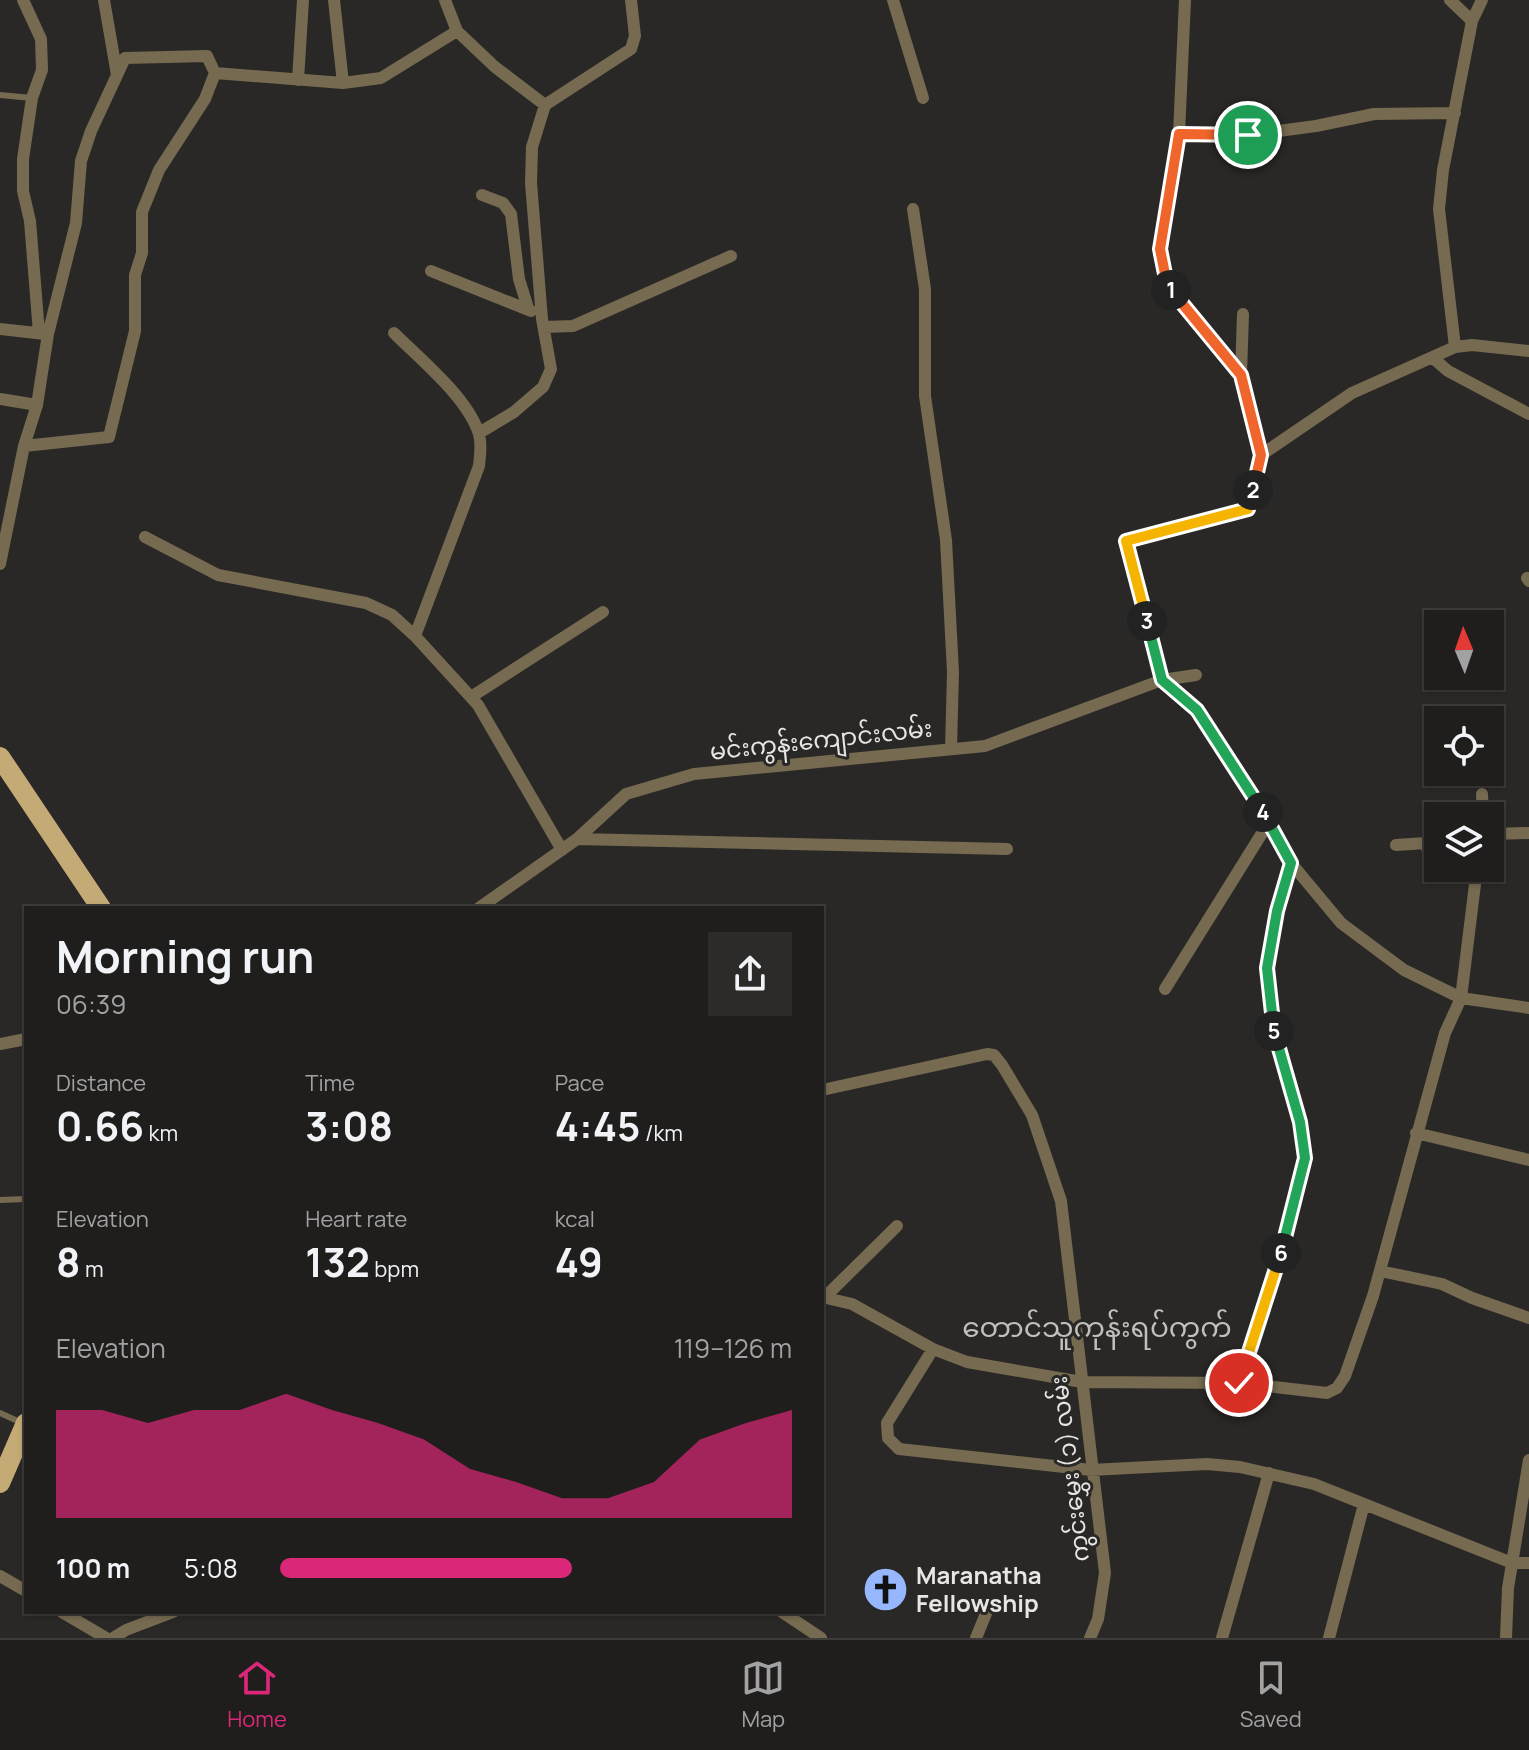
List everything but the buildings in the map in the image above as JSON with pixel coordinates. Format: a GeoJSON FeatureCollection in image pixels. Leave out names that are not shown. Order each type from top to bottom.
{"type":"FeatureCollection","features":[{"type":"Feature","properties":{"kind":"main road"},"geometry":{"type":"LineString","coordinates":[[0,757],[100,906]]}},
{"type":"Feature","properties":{"kind":"main road"},"geometry":{"type":"LineString","coordinates":[[0,1483],[22,1436]]}},
{"type":"Feature","properties":{"kind":"street"},"geometry":{"type":"LineString","coordinates":[[23,0],[41,39],[42,70],[32,98],[23,159],[23,191],[30,221],[44,334]]}},
{"type":"Feature","properties":{"kind":"street"},"geometry":{"type":"LineString","coordinates":[[104,0],[117,75]]}},
{"type":"Feature","properties":{"kind":"street"},"geometry":{"type":"LineString","coordinates":[[298,80],[303,0]]}},
{"type":"Feature","properties":{"kind":"street"},"geometry":{"type":"LineString","coordinates":[[334,0],[343,83]]}},
{"type":"Feature","properties":{"kind":"street"},"geometry":{"type":"LineString","coordinates":[[445,0],[457,31],[495,67],[545,105]]}},
{"type":"Feature","properties":{"kind":"street"},"geometry":{"type":"LineString","coordinates":[[479,433],[514,412],[543,387],[551,369],[543,323],[531,183],[532,147],[545,105],[631,49],[635,36],[631,0]]}},
{"type":"Feature","properties":{"kind":"street"},"geometry":{"type":"LineString","coordinates":[[893,0],[923,98]]}},
{"type":"Feature","properties":{"kind":"street"},"geometry":{"type":"LineString","coordinates":[[1185,0],[1179,134],[1160,249],[1167,284],[1241,375]]}},
{"type":"Feature","properties":{"kind":"street"},"geometry":{"type":"LineString","coordinates":[[1450,0],[1472,21]]}},
{"type":"Feature","properties":{"kind":"street"},"geometry":{"type":"LineString","coordinates":[[1455,347],[1439,209],[1443,170],[1472,21],[1482,0]]}},
{"type":"Feature","properties":{"kind":"street"},"geometry":{"type":"LineString","coordinates":[[215,73],[343,83],[381,78],[457,31]]}},
{"type":"Feature","properties":{"kind":"street"},"geometry":{"type":"LineString","coordinates":[[0,564],[24,446],[37,405],[44,334],[76,223],[81,161],[91,131],[125,58],[207,56],[215,73],[205,99],[159,170],[142,212],[142,253],[135,275],[135,331],[109,437],[24,446]]}},
{"type":"Feature","properties":{"kind":"street"},"geometry":{"type":"LineString","coordinates":[[1179,134],[1248,135],[1374,114],[1455,113]]}},
{"type":"Feature","properties":{"kind":"street"},"geometry":{"type":"LineString","coordinates":[[482,195],[503,203],[511,214],[519,279],[528,308],[543,323],[573,326],[731,256]]}},
{"type":"Feature","properties":{"kind":"street"},"geometry":{"type":"LineString","coordinates":[[913,209],[925,289],[925,396],[946,540],[953,672],[951,749]]}},
{"type":"Feature","properties":{"kind":"street"},"geometry":{"type":"LineString","coordinates":[[431,271],[495,298],[528,308]]}},
{"type":"Feature","properties":{"kind":"street"},"geometry":{"type":"LineString","coordinates":[[1243,314],[1241,375],[1261,455],[1248,509],[1126,541],[1162,680],[1197,710],[1269,822],[1291,863],[1341,923],[1404,970],[1461,998],[1529,1008]]}},
{"type":"Feature","properties":{"kind":"street"},"geometry":{"type":"LineString","coordinates":[[0,329],[44,334]]}},
{"type":"Feature","properties":{"kind":"street"},"geometry":{"type":"LineString","coordinates":[[394,333],[459,399],[479,433],[481,447],[479,466],[415,636]]}},
{"type":"Feature","properties":{"kind":"street"},"geometry":{"type":"LineString","coordinates":[[1261,455],[1352,393],[1455,347],[1472,345],[1529,351]]}},
{"type":"Feature","properties":{"kind":"street"},"geometry":{"type":"LineString","coordinates":[[1433,358],[1448,371],[1529,414]]}},
{"type":"Feature","properties":{"kind":"street"},"geometry":{"type":"LineString","coordinates":[[0,399],[37,405]]}},
{"type":"Feature","properties":{"kind":"street"},"geometry":{"type":"LineString","coordinates":[[145,537],[218,575],[366,603],[392,615],[471,697],[562,850]]}},
{"type":"Feature","properties":{"kind":"street"},"geometry":{"type":"LineString","coordinates":[[471,697],[603,612]]}},
{"type":"Feature","properties":{"kind":"street","name":"မင်းကွန်းကျောင်းလမ်း"},"geometry":{"type":"LineString","coordinates":[[482,906],[577,839],[626,794],[694,774],[985,746],[1162,680],[1196,675]]}},
{"type":"Feature","properties":{"kind":"street"},"geometry":{"type":"LineString","coordinates":[[1482,794],[1482,802]]}},
{"type":"Feature","properties":{"kind":"street"},"geometry":{"type":"LineString","coordinates":[[1165,989],[1269,822]]}},
{"type":"Feature","properties":{"kind":"street"},"geometry":{"type":"LineString","coordinates":[[1504,834],[1529,833]]}},
{"type":"Feature","properties":{"kind":"street"},"geometry":{"type":"LineString","coordinates":[[577,839],[1007,849]]}},
{"type":"Feature","properties":{"kind":"street"},"geometry":{"type":"LineString","coordinates":[[1396,845],[1424,843]]}},
{"type":"Feature","properties":{"kind":"street"},"geometry":{"type":"LineString","coordinates":[[1239,1383],[1284,1244],[1305,1158],[1300,1122],[1274,1031],[1267,968],[1277,911],[1291,863]]}},
{"type":"Feature","properties":{"kind":"street"},"geometry":{"type":"LineString","coordinates":[[824,1297],[852,1304],[933,1349],[967,1362],[1082,1382],[1239,1383],[1327,1393],[1337,1388],[1345,1376],[1380,1271],[1445,1033],[1461,998],[1476,882]]}},
{"type":"Feature","properties":{"kind":"street"},"geometry":{"type":"LineString","coordinates":[[0,1044],[24,1039]]}},
{"type":"Feature","properties":{"kind":"street","name":"ကွင်းမွှေး (၁) လမ်း"},"geometry":{"type":"LineString","coordinates":[[824,1090],[987,1054],[994,1055],[1032,1115],[1061,1201],[1105,1573],[1098,1619],[1090,1638]]}},
{"type":"Feature","properties":{"kind":"street"},"geometry":{"type":"LineString","coordinates":[[1416,1133],[1529,1160]]}},
{"type":"Feature","properties":{"kind":"street"},"geometry":{"type":"LineString","coordinates":[[824,1296],[897,1226]]}},
{"type":"Feature","properties":{"kind":"street"},"geometry":{"type":"LineString","coordinates":[[1380,1271],[1442,1284],[1529,1318]]}},
{"type":"Feature","properties":{"kind":"street"},"geometry":{"type":"LineString","coordinates":[[933,1349],[887,1423],[888,1438],[899,1449],[1091,1470],[1207,1464],[1269,1473],[1314,1484],[1512,1563],[1529,1563]]}},
{"type":"Feature","properties":{"kind":"street"},"geometry":{"type":"LineString","coordinates":[[1506,1638],[1512,1563],[1529,1460]]}},
{"type":"Feature","properties":{"kind":"street"},"geometry":{"type":"LineString","coordinates":[[1222,1638],[1269,1473]]}},
{"type":"Feature","properties":{"kind":"street"},"geometry":{"type":"LineString","coordinates":[[1329,1638],[1364,1504]]}},
{"type":"Feature","properties":{"kind":"street"},"geometry":{"type":"LineString","coordinates":[[0,1576],[24,1590]]}},
{"type":"Feature","properties":{"kind":"street"},"geometry":{"type":"LineString","coordinates":[[976,1638],[987,1611]]}},
{"type":"Feature","properties":{"kind":"street"},"geometry":{"type":"LineString","coordinates":[[65,1614],[106,1638]]}},
{"type":"Feature","properties":{"kind":"street"},"geometry":{"type":"LineString","coordinates":[[113,1638],[168,1614]]}},
{"type":"Feature","properties":{"kind":"street"},"geometry":{"type":"LineString","coordinates":[[785,1614],[821,1638]]}},
{"type":"Feature","properties":{"kind":"lane"},"geometry":{"type":"LineString","coordinates":[[0,95],[32,98]]}},
{"type":"Feature","properties":{"kind":"lane"},"geometry":{"type":"LineString","coordinates":[[0,1200],[24,1199]]}},
{"type":"Feature","properties":{"kind":"lane"},"geometry":{"type":"LineString","coordinates":[[0,1413],[22,1436]]}},
{"type":"Feature","properties":{"kind":"place","name":"Maranatha Fellowship"},"geometry":{"type":"Point","coordinates":[885,1590]}},
{"type":"Feature","properties":{"kind":"district","name":"တောင်သူကုန်းရပ်ကွက်"},"geometry":{"type":"Point","coordinates":[1097,1327]}},
{"type":"Feature","properties":{"kind":"route"},"geometry":{"type":"LineString","coordinates":[[1239,1383],[1284,1244],[1305,1158],[1300,1122],[1274,1031],[1267,968],[1277,911],[1291,863],[1269,822],[1197,710],[1162,680],[1126,541],[1248,509],[1261,455],[1241,375],[1167,284],[1160,249],[1179,134],[1248,135]]}}]}
